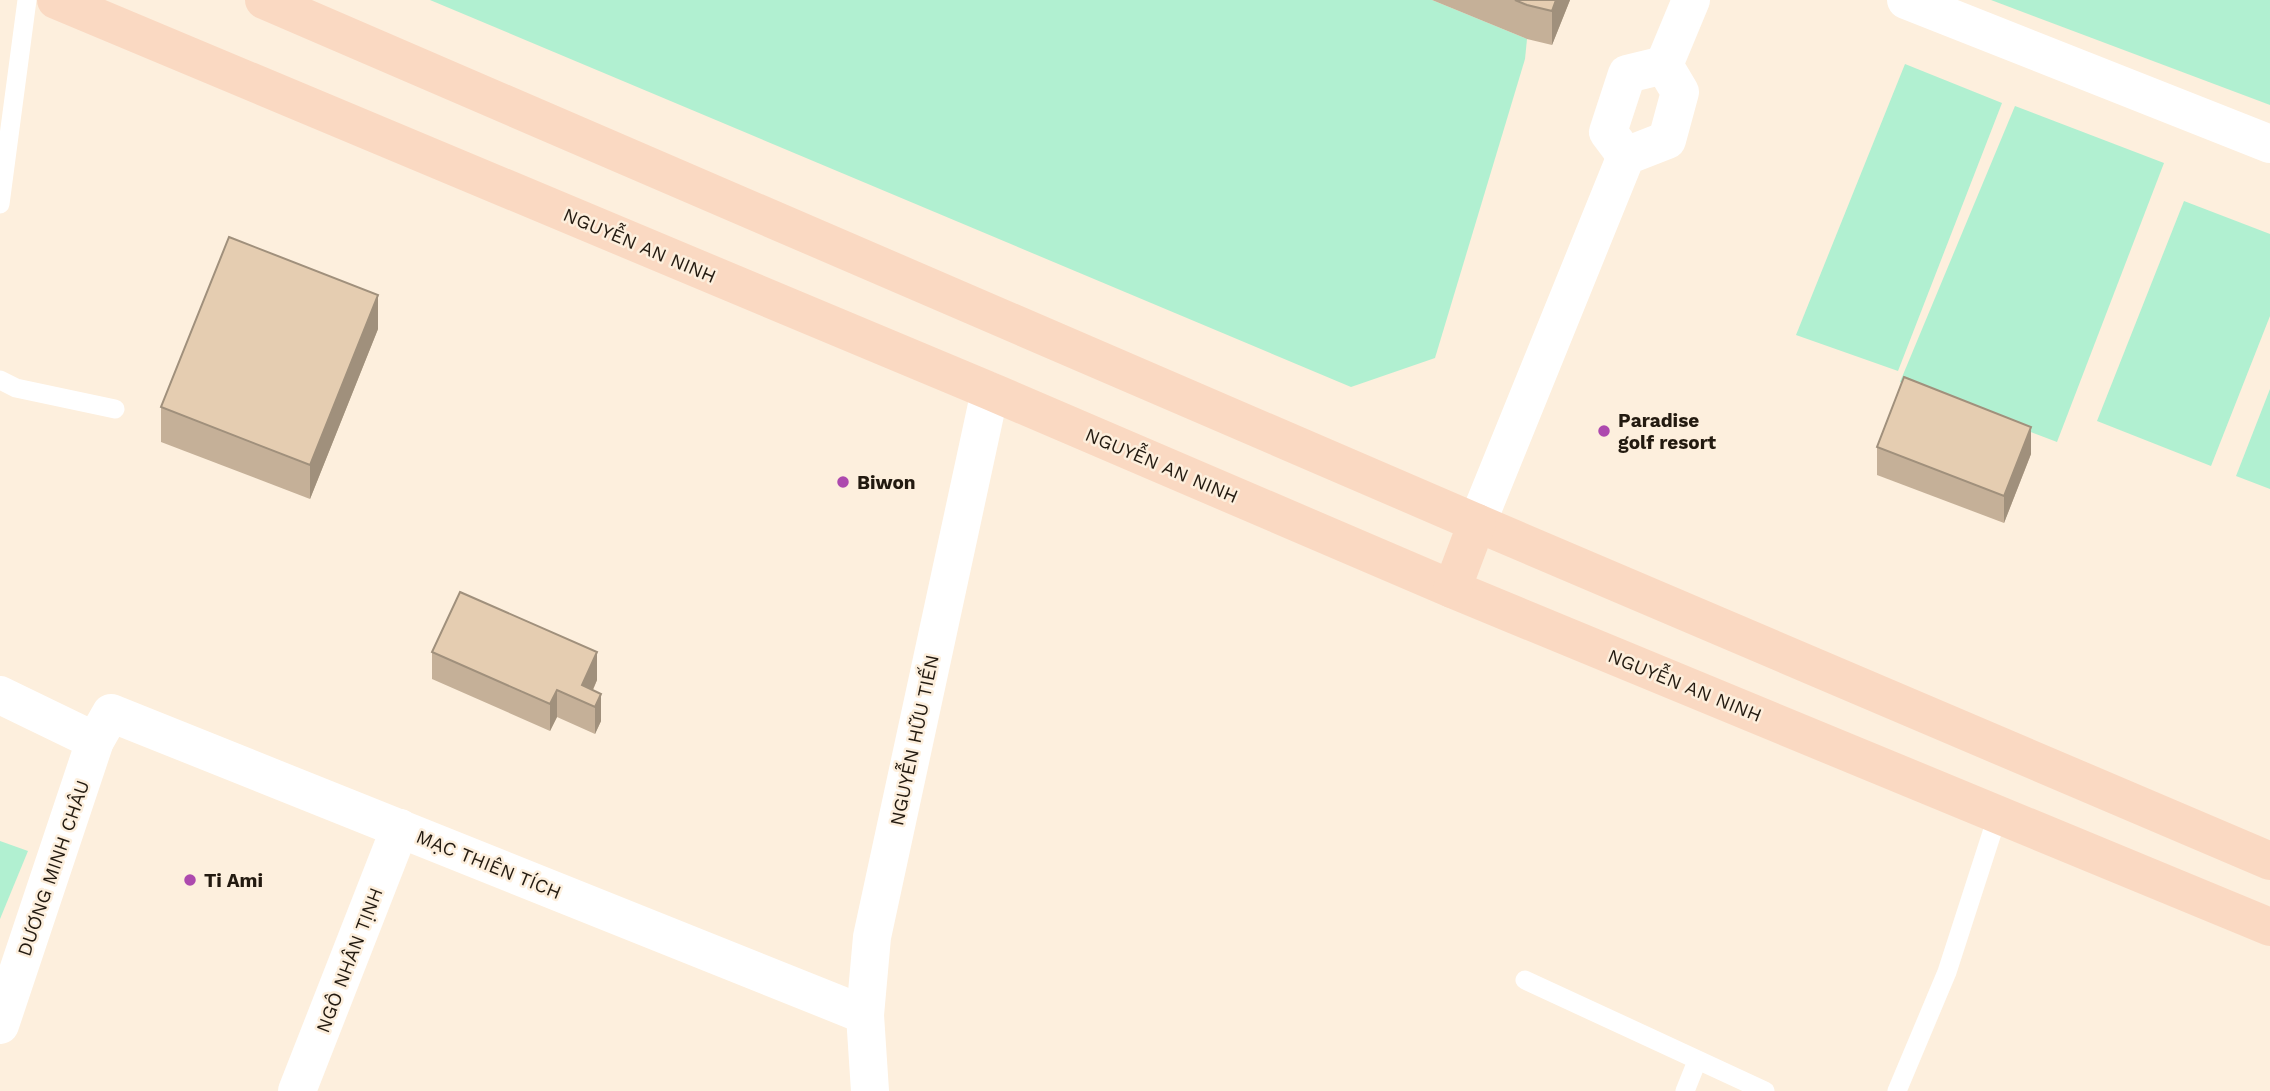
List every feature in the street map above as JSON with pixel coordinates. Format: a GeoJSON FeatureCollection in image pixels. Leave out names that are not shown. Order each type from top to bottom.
{"type":"FeatureCollection","features":[{"type":"Feature","properties":{"kind":"main road","name":"NGUYỄN AN NINH"},"geometry":{"type":"LineString","coordinates":[[56,0],[990,391],[1452,589],[2270,927]]}},
{"type":"Feature","properties":{"kind":"main road"},"geometry":{"type":"LineString","coordinates":[[264,0],[1477,523],[2270,861]]}},
{"type":"Feature","properties":{"kind":"main road"},"geometry":{"type":"LineString","coordinates":[[1452,589],[1477,523]]}},
{"type":"Feature","properties":{"kind":"street"},"geometry":{"type":"LineString","coordinates":[[1664,65],[1691,0]]}},
{"type":"Feature","properties":{"kind":"street"},"geometry":{"type":"LineString","coordinates":[[1906,0],[2270,144]]}},
{"type":"Feature","properties":{"kind":"street"},"geometry":{"type":"LineString","coordinates":[[1477,523],[1626,156],[1667,139],[1680,92],[1664,65]]}},
{"type":"Feature","properties":{"kind":"street"},"geometry":{"type":"LineString","coordinates":[[1626,156],[1608,132],[1627,74],[1664,65]]}},
{"type":"Feature","properties":{"kind":"street","name":"NGUYỄN HỮU TIẾN"},"geometry":{"type":"LineString","coordinates":[[870,1091],[866,1015],[872,937],[990,391]]}},
{"type":"Feature","properties":{"kind":"street","name":"MẠC THIÊN TÍCH"},"geometry":{"type":"LineString","coordinates":[[0,695],[103,727],[400,828],[866,1015]]}},
{"type":"Feature","properties":{"kind":"street","name":"DƯƠNG MINH CHÂU"},"geometry":{"type":"LineString","coordinates":[[0,1025],[103,727]]}},
{"type":"Feature","properties":{"kind":"street","name":"NGÔ NHÂN TỊNH"},"geometry":{"type":"LineString","coordinates":[[297,1091],[400,828]]}},
{"type":"Feature","properties":{"kind":"lane"},"geometry":{"type":"LineString","coordinates":[[0,204],[27,0]]}},
{"type":"Feature","properties":{"kind":"lane"},"geometry":{"type":"LineString","coordinates":[[0,380],[16,387],[115,409]]}},
{"type":"Feature","properties":{"kind":"lane"},"geometry":{"type":"LineString","coordinates":[[1897,1091],[1947,972],[1998,814]]}},
{"type":"Feature","properties":{"kind":"lane"},"geometry":{"type":"LineString","coordinates":[[1525,980],[1765,1091]]}},
{"type":"Feature","properties":{"kind":"lane"},"geometry":{"type":"LineString","coordinates":[[1685,1091],[1697,1061]]}},
{"type":"Feature","properties":{"kind":"green space"},"geometry":{"type":"Polygon","coordinates":[[[430,0],[1432,0],[1527,39],[1525,59],[1435,358],[1351,387],[430,0]]]}},
{"type":"Feature","properties":{"kind":"green space"},"geometry":{"type":"Polygon","coordinates":[[[1991,0],[2270,0],[2270,105],[1991,0]]]}},
{"type":"Feature","properties":{"kind":"green space"},"geometry":{"type":"Polygon","coordinates":[[[1905,64],[2002,103],[1898,371],[1796,335],[1905,64]]]}},
{"type":"Feature","properties":{"kind":"green space"},"geometry":{"type":"Polygon","coordinates":[[[2015,106],[2164,163],[2057,442],[1900,382],[2015,106]]]}},
{"type":"Feature","properties":{"kind":"green space"},"geometry":{"type":"Polygon","coordinates":[[[2184,201],[2270,234],[2270,316],[2211,466],[2097,421],[2184,201]]]}},
{"type":"Feature","properties":{"kind":"green space"},"geometry":{"type":"Polygon","coordinates":[[[2270,389],[2270,489],[2236,476],[2270,389]]]}},
{"type":"Feature","properties":{"kind":"green space"},"geometry":{"type":"Polygon","coordinates":[[[0,841],[28,851],[0,919],[0,841]]]}},
{"type":"Feature","properties":{"kind":"building"},"geometry":{"type":"Polygon","coordinates":[[[1515,0],[1556,0],[1552,11],[1515,0]]]}},
{"type":"Feature","properties":{"kind":"building"},"geometry":{"type":"Polygon","coordinates":[[[229,237],[378,295],[310,465],[161,407],[229,237]]]}},
{"type":"Feature","properties":{"kind":"building"},"geometry":{"type":"Polygon","coordinates":[[[1904,377],[2031,427],[2004,496],[1877,447],[1904,377]]]}},
{"type":"Feature","properties":{"kind":"building"},"geometry":{"type":"Polygon","coordinates":[[[460,592],[597,652],[582,685],[601,694],[595,707],[557,690],[550,704],[432,652],[460,592]]]}},
{"type":"Feature","properties":{"kind":"place","name":"Paradise golf resort"},"geometry":{"type":"Point","coordinates":[1604,431]}},
{"type":"Feature","properties":{"kind":"place","name":"Biwon"},"geometry":{"type":"Point","coordinates":[843,482]}},
{"type":"Feature","properties":{"kind":"place","name":"Ti Ami"},"geometry":{"type":"Point","coordinates":[190,880]}}]}
